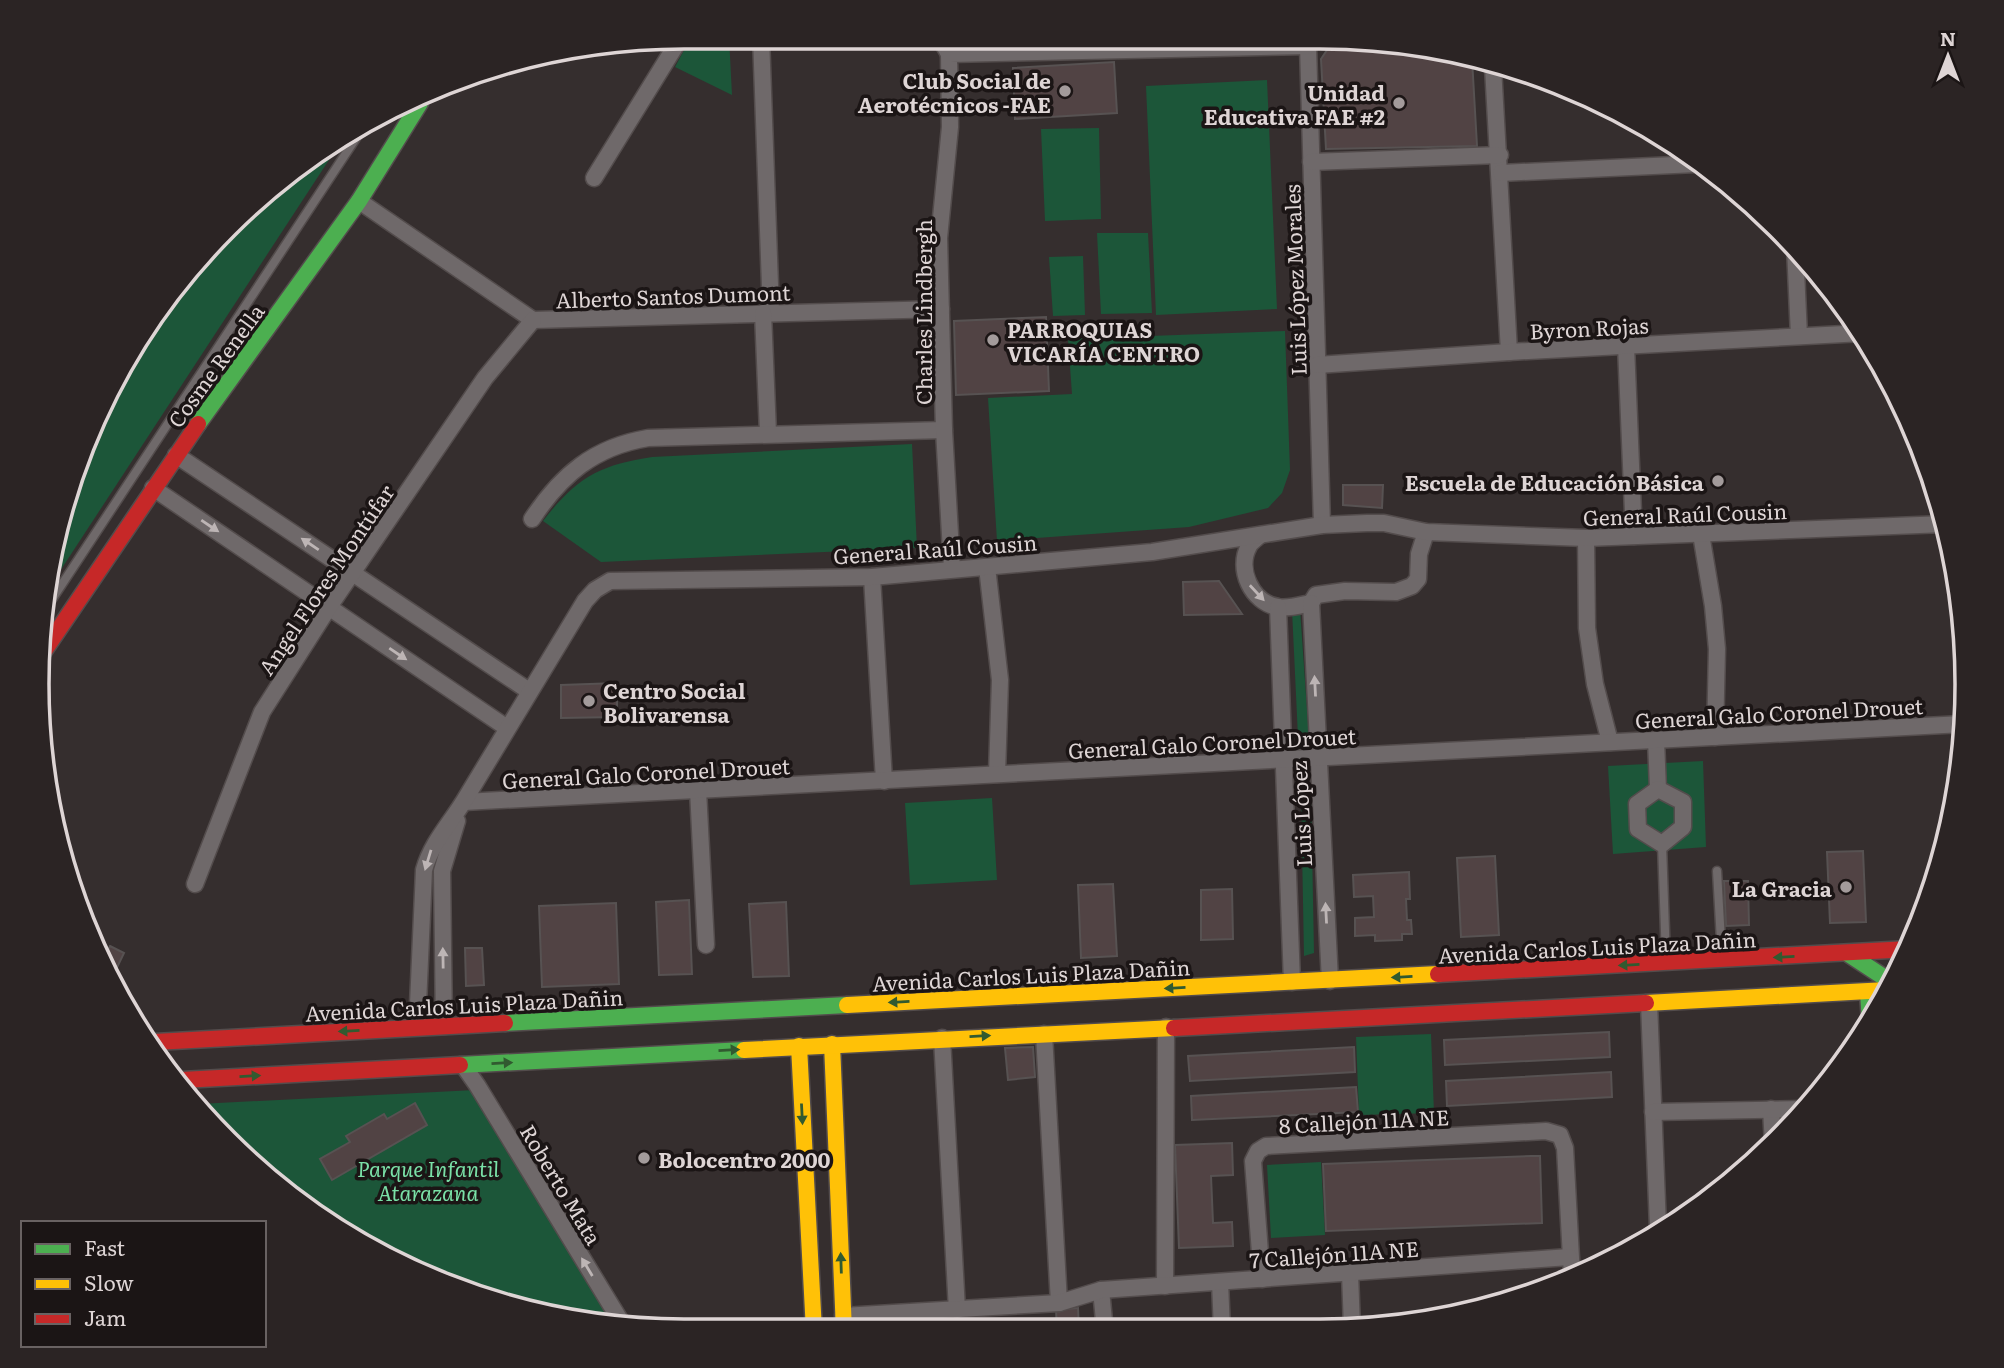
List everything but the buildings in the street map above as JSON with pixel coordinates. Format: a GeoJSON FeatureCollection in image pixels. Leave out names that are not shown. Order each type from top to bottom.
{"type":"FeatureCollection","features":[{"type":"Feature","properties":{"kind":"main road","name":"Cosme Renella"},"geometry":{"type":"LineString","coordinates":[[50,642],[176,455],[359,201],[417,108]]}},
{"type":"Feature","properties":{"kind":"main road","name":"Avenida Carlos Luis Plaza Dañin"},"geometry":{"type":"LineString","coordinates":[[159,1042],[1897,950]]}},
{"type":"Feature","properties":{"kind":"main road"},"geometry":{"type":"LineString","coordinates":[[1847,953],[1883,977]]}},
{"type":"Feature","properties":{"kind":"main road"},"geometry":{"type":"LineString","coordinates":[[187,1080],[942,1038],[1875,991]]}},
{"type":"Feature","properties":{"kind":"main road"},"geometry":{"type":"LineString","coordinates":[[1868,992],[1869,1003]]}},
{"type":"Feature","properties":{"kind":"main road"},"geometry":{"type":"LineString","coordinates":[[832,1044],[844,1319]]}},
{"type":"Feature","properties":{"kind":"main road"},"geometry":{"type":"LineString","coordinates":[[799,1046],[813,1319]]}},
{"type":"Feature","properties":{"kind":"street"},"geometry":{"type":"LineString","coordinates":[[594,178],[673,49]]}},
{"type":"Feature","properties":{"kind":"street"},"geometry":{"type":"LineString","coordinates":[[761,49],[768,433]]}},
{"type":"Feature","properties":{"kind":"street","name":"Charles Lindbergh"},"geometry":{"type":"LineString","coordinates":[[945,49],[948,54]]}},
{"type":"Feature","properties":{"kind":"street","name":"Charles Lindbergh"},"geometry":{"type":"LineString","coordinates":[[950,49],[950,127],[939,238],[944,430],[952,569]]}},
{"type":"Feature","properties":{"kind":"street"},"geometry":{"type":"LineString","coordinates":[[948,54],[1034,49]]}},
{"type":"Feature","properties":{"kind":"street","name":"Luis López Morales"},"geometry":{"type":"LineString","coordinates":[[1312,49],[1311,162],[1322,525]]}},
{"type":"Feature","properties":{"kind":"street"},"geometry":{"type":"LineString","coordinates":[[1494,74],[1509,352]]}},
{"type":"Feature","properties":{"kind":"street"},"geometry":{"type":"LineString","coordinates":[[1311,162],[1500,155]]}},
{"type":"Feature","properties":{"kind":"street"},"geometry":{"type":"LineString","coordinates":[[1500,173],[1685,165]]}},
{"type":"Feature","properties":{"kind":"street","name":"Alberto Santos Dumont"},"geometry":{"type":"LineString","coordinates":[[359,201],[533,320],[941,309]]}},
{"type":"Feature","properties":{"kind":"street"},"geometry":{"type":"LineString","coordinates":[[1796,264],[1799,336]]}},
{"type":"Feature","properties":{"kind":"street","name":"Angel Flores Montúfar"},"geometry":{"type":"LineString","coordinates":[[195,884],[262,712],[329,607],[485,378],[533,320]]}},
{"type":"Feature","properties":{"kind":"street","name":"Byron Rojas"},"geometry":{"type":"LineString","coordinates":[[1317,365],[1850,334]]}},
{"type":"Feature","properties":{"kind":"street"},"geometry":{"type":"LineString","coordinates":[[1626,346],[1634,536]]}},
{"type":"Feature","properties":{"kind":"street"},"geometry":{"type":"LineString","coordinates":[[532,519],[547,496],[584,461],[629,441],[768,433],[944,430]]}},
{"type":"Feature","properties":{"kind":"street"},"geometry":{"type":"LineString","coordinates":[[176,455],[529,691],[464,802],[434,843],[424,870],[417,1027]]}},
{"type":"Feature","properties":{"kind":"street"},"geometry":{"type":"LineString","coordinates":[[153,488],[507,729]]}},
{"type":"Feature","properties":{"kind":"street","name":"General Raúl Cousin"},"geometry":{"type":"LineString","coordinates":[[529,691],[585,601],[595,590],[610,581],[872,577],[1152,552],[1322,525],[1384,523],[1426,532],[1586,538],[1934,524]]}},
{"type":"Feature","properties":{"kind":"street"},"geometry":{"type":"LineString","coordinates":[[1260,535],[1249,545],[1244,569],[1248,584],[1258,596],[1266,603],[1278,607],[1311,603],[1316,595],[1345,591],[1395,592],[1412,586],[1418,579],[1419,554],[1426,532]]}},
{"type":"Feature","properties":{"kind":"street"},"geometry":{"type":"LineString","coordinates":[[1701,534],[1717,649],[1715,737]]}},
{"type":"Feature","properties":{"kind":"street"},"geometry":{"type":"LineString","coordinates":[[1586,538],[1587,628],[1595,684],[1611,742]]}},
{"type":"Feature","properties":{"kind":"street"},"geometry":{"type":"LineString","coordinates":[[987,567],[1000,680],[997,774]]}},
{"type":"Feature","properties":{"kind":"street"},"geometry":{"type":"LineString","coordinates":[[872,577],[884,781]]}},
{"type":"Feature","properties":{"kind":"street","name":"Luis López"},"geometry":{"type":"LineString","coordinates":[[1311,603],[1330,981]]}},
{"type":"Feature","properties":{"kind":"street","name":"Luis López"},"geometry":{"type":"LineString","coordinates":[[1278,607],[1292,982]]}},
{"type":"Feature","properties":{"kind":"street","name":"General Galo Coronel Drouet"},"geometry":{"type":"LineString","coordinates":[[464,802],[1954,724]]}},
{"type":"Feature","properties":{"kind":"street"},"geometry":{"type":"LineString","coordinates":[[1656,740],[1658,789]]}},
{"type":"Feature","properties":{"kind":"street"},"geometry":{"type":"LineString","coordinates":[[1658,789],[1683,802],[1683,827],[1662,844],[1639,830],[1637,804],[1658,789]]}},
{"type":"Feature","properties":{"kind":"street"},"geometry":{"type":"LineString","coordinates":[[698,790],[706,945]]}},
{"type":"Feature","properties":{"kind":"street"},"geometry":{"type":"LineString","coordinates":[[444,1026],[442,872],[464,802]]}},
{"type":"Feature","properties":{"kind":"street"},"geometry":{"type":"LineString","coordinates":[[1649,1003],[1658,1221]]}},
{"type":"Feature","properties":{"kind":"street"},"geometry":{"type":"LineString","coordinates":[[1165,1286],[1166,1027]]}},
{"type":"Feature","properties":{"kind":"street"},"geometry":{"type":"LineString","coordinates":[[1044,1034],[1059,1303]]}},
{"type":"Feature","properties":{"kind":"street"},"geometry":{"type":"LineString","coordinates":[[942,1038],[957,1310]]}},
{"type":"Feature","properties":{"kind":"street","name":"Roberto Mata"},"geometry":{"type":"LineString","coordinates":[[463,1065],[617,1316]]}},
{"type":"Feature","properties":{"kind":"street"},"geometry":{"type":"LineString","coordinates":[[1771,1109],[1772,1130]]}},
{"type":"Feature","properties":{"kind":"street"},"geometry":{"type":"LineString","coordinates":[[1653,1112],[1791,1109]]}},
{"type":"Feature","properties":{"kind":"street","name":"8 Callejón 11A NE"},"geometry":{"type":"LineString","coordinates":[[1262,1279],[1253,1161],[1258,1151],[1266,1146],[1546,1131],[1560,1135],[1565,1148],[1569,1257]]}},
{"type":"Feature","properties":{"kind":"street"},"geometry":{"type":"LineString","coordinates":[[1569,1257],[1571,1268]]}},
{"type":"Feature","properties":{"kind":"street","name":"7 Callejón 11A NE"},"geometry":{"type":"LineString","coordinates":[[884,1319],[957,1310],[1059,1303],[1101,1290],[1569,1257]]}},
{"type":"Feature","properties":{"kind":"street"},"geometry":{"type":"LineString","coordinates":[[1350,1273],[1352,1318]]}},
{"type":"Feature","properties":{"kind":"street"},"geometry":{"type":"LineString","coordinates":[[1220,1282],[1222,1319]]}},
{"type":"Feature","properties":{"kind":"street"},"geometry":{"type":"LineString","coordinates":[[1101,1290],[1104,1319]]}},
{"type":"Feature","properties":{"kind":"lane"},"geometry":{"type":"LineString","coordinates":[[55,595],[354,142]]}},
{"type":"Feature","properties":{"kind":"lane"},"geometry":{"type":"LineString","coordinates":[[1662,844],[1666,962]]}},
{"type":"Feature","properties":{"kind":"lane"},"geometry":{"type":"LineString","coordinates":[[1717,872],[1722,960]]}},
{"type":"Feature","properties":{"kind":"green space"},"geometry":{"type":"Polygon","coordinates":[[[685,49],[730,49],[732,95],[675,67],[685,49]]]}},
{"type":"Feature","properties":{"kind":"green space"},"geometry":{"type":"Polygon","coordinates":[[[1267,80],[1277,309],[1156,315],[1146,86],[1267,80]]]}},
{"type":"Feature","properties":{"kind":"green space"},"geometry":{"type":"Polygon","coordinates":[[[1099,128],[1101,219],[1045,221],[1041,129],[1099,128]]]}},
{"type":"Feature","properties":{"kind":"green space"},"geometry":{"type":"Polygon","coordinates":[[[332,155],[59,573],[71,520],[97,441],[114,403],[156,331],[180,297],[235,235],[297,180],[332,155]]]}},
{"type":"Feature","properties":{"kind":"green space"},"geometry":{"type":"Polygon","coordinates":[[[1097,233],[1148,233],[1152,313],[1101,314],[1097,233]]]}},
{"type":"Feature","properties":{"kind":"green space"},"geometry":{"type":"Polygon","coordinates":[[[1083,256],[1085,315],[1053,316],[1049,257],[1083,256]]]}},
{"type":"Feature","properties":{"kind":"green space"},"geometry":{"type":"Polygon","coordinates":[[[1285,331],[1290,470],[1282,493],[1268,508],[1189,527],[997,541],[988,398],[1072,394],[1068,339],[1285,331]]]}},
{"type":"Feature","properties":{"kind":"green space"},"geometry":{"type":"Polygon","coordinates":[[[912,444],[917,548],[601,562],[543,521],[578,484],[603,469],[633,460],[912,444]]]}},
{"type":"Feature","properties":{"kind":"green space"},"geometry":{"type":"Polygon","coordinates":[[[1300,609],[1309,739],[1303,742],[1298,737],[1292,610],[1300,609]]]}},
{"type":"Feature","properties":{"kind":"green space"},"geometry":{"type":"Polygon","coordinates":[[[1703,761],[1706,847],[1613,854],[1608,766],[1703,761]]]}},
{"type":"Feature","properties":{"kind":"green space"},"geometry":{"type":"Polygon","coordinates":[[[1305,786],[1310,787],[1311,793],[1314,953],[1304,956],[1301,793],[1305,786]]]}},
{"type":"Feature","properties":{"kind":"green space"},"geometry":{"type":"Polygon","coordinates":[[[992,798],[997,880],[910,885],[905,803],[992,798]]]}},
{"type":"Feature","properties":{"kind":"green space"},"geometry":{"type":"Polygon","coordinates":[[[1431,1034],[1434,1113],[1359,1115],[1356,1037],[1431,1034]]]}},
{"type":"Feature","properties":{"kind":"green space","name":"Parque Infantil Atarazana"},"geometry":{"type":"Polygon","coordinates":[[[475,1090],[615,1315],[560,1307],[520,1297],[441,1271],[403,1254],[366,1234],[297,1188],[235,1133],[208,1104],[475,1090]]]}},
{"type":"Feature","properties":{"kind":"green space"},"geometry":{"type":"Polygon","coordinates":[[[1321,1162],[1325,1235],[1271,1238],[1267,1165],[1321,1162]]]}},
{"type":"Feature","properties":{"kind":"traffic: fast"},"geometry":{"type":"LineString","coordinates":[[198,424],[359,201],[417,108]]}},
{"type":"Feature","properties":{"kind":"traffic: fast"},"geometry":{"type":"LineString","coordinates":[[1847,953],[1883,977]]}},
{"type":"Feature","properties":{"kind":"traffic: fast"},"geometry":{"type":"LineString","coordinates":[[1868,992],[1869,1003]]}},
{"type":"Feature","properties":{"kind":"traffic: fast"},"geometry":{"type":"LineString","coordinates":[[505,1023],[847,1005]]}},
{"type":"Feature","properties":{"kind":"traffic: fast"},"geometry":{"type":"LineString","coordinates":[[460,1065],[744,1050]]}},
{"type":"Feature","properties":{"kind":"traffic: slow"},"geometry":{"type":"LineString","coordinates":[[847,1005],[1438,974]]}},
{"type":"Feature","properties":{"kind":"traffic: slow"},"geometry":{"type":"LineString","coordinates":[[1646,1003],[1876,991]]}},
{"type":"Feature","properties":{"kind":"traffic: slow"},"geometry":{"type":"LineString","coordinates":[[744,1050],[1174,1028]]}},
{"type":"Feature","properties":{"kind":"traffic: slow"},"geometry":{"type":"LineString","coordinates":[[832,1044],[843,1319]]}},
{"type":"Feature","properties":{"kind":"traffic: slow"},"geometry":{"type":"LineString","coordinates":[[799,1046],[813,1319]]}},
{"type":"Feature","properties":{"kind":"traffic: jam"},"geometry":{"type":"LineString","coordinates":[[50,642],[198,424]]}},
{"type":"Feature","properties":{"kind":"traffic: jam"},"geometry":{"type":"LineString","coordinates":[[1438,974],[1897,950]]}},
{"type":"Feature","properties":{"kind":"traffic: jam"},"geometry":{"type":"LineString","coordinates":[[1174,1028],[1646,1003]]}},
{"type":"Feature","properties":{"kind":"traffic: jam"},"geometry":{"type":"LineString","coordinates":[[159,1042],[505,1023]]}},
{"type":"Feature","properties":{"kind":"traffic: jam"},"geometry":{"type":"LineString","coordinates":[[187,1080],[460,1065]]}},
{"type":"Feature","properties":{"kind":"place","name":"Club Social de Aerotécnicos -FAE"},"geometry":{"type":"Point","coordinates":[1065,91]}},
{"type":"Feature","properties":{"kind":"place","name":"Unidad Educativa FAE #2"},"geometry":{"type":"Point","coordinates":[1399,103]}},
{"type":"Feature","properties":{"kind":"place","name":"PARROQUIAS VICARÍA CENTRO"},"geometry":{"type":"Point","coordinates":[993,340]}},
{"type":"Feature","properties":{"kind":"place","name":"Escuela de Educación Básica"},"geometry":{"type":"Point","coordinates":[1718,481]}},
{"type":"Feature","properties":{"kind":"place","name":"Centro Social Bolivarensa"},"geometry":{"type":"Point","coordinates":[589,701]}},
{"type":"Feature","properties":{"kind":"place","name":"La Gracia"},"geometry":{"type":"Point","coordinates":[1846,887]}},
{"type":"Feature","properties":{"kind":"place","name":"Bolocentro 2000"},"geometry":{"type":"Point","coordinates":[644,1158]}}]}
